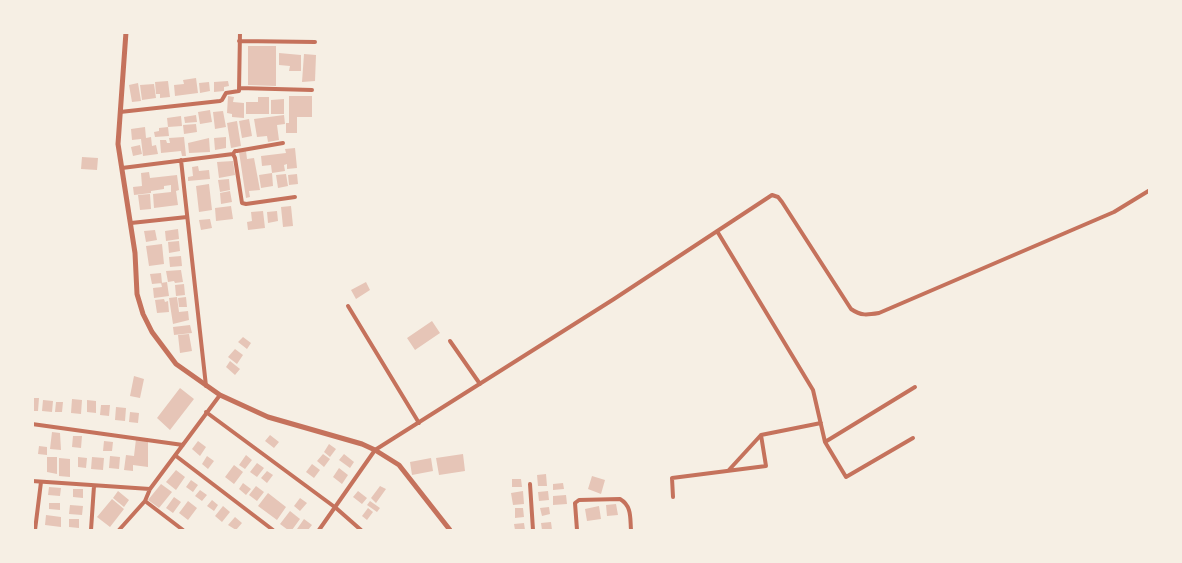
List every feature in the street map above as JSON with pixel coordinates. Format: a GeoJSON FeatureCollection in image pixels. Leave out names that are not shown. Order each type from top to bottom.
{"type":"FeatureCollection","features":[{"type":"Feature","properties":{"kind":"street"},"geometry":{"type":"LineString","coordinates":[[126,32],[118,144],[131,223],[137,294],[143,314],[152,332],[176,364],[220,395],[268,417],[362,444],[376,450],[399,465],[450,530]]}},
{"type":"Feature","properties":{"kind":"street"},"geometry":{"type":"LineString","coordinates":[[239,88],[240,32]]}},
{"type":"Feature","properties":{"kind":"street"},"geometry":{"type":"LineString","coordinates":[[239,41],[315,42]]}},
{"type":"Feature","properties":{"kind":"street"},"geometry":{"type":"LineString","coordinates":[[120,112],[220,101],[226,93],[238,91],[239,88],[312,90]]}},
{"type":"Feature","properties":{"kind":"street"},"geometry":{"type":"LineString","coordinates":[[122,168],[233,154],[237,151],[283,143]]}},
{"type":"Feature","properties":{"kind":"street"},"geometry":{"type":"LineString","coordinates":[[233,154],[242,203],[295,197]]}},
{"type":"Feature","properties":{"kind":"street"},"geometry":{"type":"LineString","coordinates":[[181,160],[206,386]]}},
{"type":"Feature","properties":{"kind":"street"},"geometry":{"type":"LineString","coordinates":[[319,530],[376,450],[772,195],[778,197],[851,309],[859,315],[867,315],[879,313],[1114,212],[1150,190]]}},
{"type":"Feature","properties":{"kind":"street"},"geometry":{"type":"LineString","coordinates":[[131,223],[187,217]]}},
{"type":"Feature","properties":{"kind":"street"},"geometry":{"type":"LineString","coordinates":[[717,232],[813,390],[826,442],[846,477],[913,438]]}},
{"type":"Feature","properties":{"kind":"street"},"geometry":{"type":"LineString","coordinates":[[348,306],[419,422]]}},
{"type":"Feature","properties":{"kind":"street"},"geometry":{"type":"LineString","coordinates":[[450,341],[480,384]]}},
{"type":"Feature","properties":{"kind":"street"},"geometry":{"type":"LineString","coordinates":[[826,442],[915,388]]}},
{"type":"Feature","properties":{"kind":"street"},"geometry":{"type":"LineString","coordinates":[[119,530],[145,501],[150,489],[220,395]]}},
{"type":"Feature","properties":{"kind":"street"},"geometry":{"type":"LineString","coordinates":[[206,412],[336,508],[361,530]]}},
{"type":"Feature","properties":{"kind":"street"},"geometry":{"type":"LineString","coordinates":[[728,471],[761,435],[821,422]]}},
{"type":"Feature","properties":{"kind":"street"},"geometry":{"type":"LineString","coordinates":[[32,424],[182,446]]}},
{"type":"Feature","properties":{"kind":"street"},"geometry":{"type":"LineString","coordinates":[[673,497],[672,478],[766,466],[761,435]]}},
{"type":"Feature","properties":{"kind":"street"},"geometry":{"type":"LineString","coordinates":[[176,456],[273,530]]}},
{"type":"Feature","properties":{"kind":"street"},"geometry":{"type":"LineString","coordinates":[[32,482],[150,489]]}},
{"type":"Feature","properties":{"kind":"street"},"geometry":{"type":"LineString","coordinates":[[35,530],[41,482]]}},
{"type":"Feature","properties":{"kind":"street"},"geometry":{"type":"LineString","coordinates":[[530,484],[533,530]]}},
{"type":"Feature","properties":{"kind":"street"},"geometry":{"type":"LineString","coordinates":[[91,530],[94,486]]}},
{"type":"Feature","properties":{"kind":"street"},"geometry":{"type":"LineString","coordinates":[[577,530],[575,503],[579,500],[620,499],[626,502],[629,508],[631,530]]}},
{"type":"Feature","properties":{"kind":"street"},"geometry":{"type":"LineString","coordinates":[[145,501],[183,530]]}},
{"type":"Feature","properties":{"kind":"building"},"geometry":{"type":"Polygon","coordinates":[[[248,46],[276,46],[276,86],[248,85],[248,46]]]}},
{"type":"Feature","properties":{"kind":"building"},"geometry":{"type":"Polygon","coordinates":[[[279,53],[301,55],[301,71],[289,71],[290,66],[279,65],[279,53]]]}},
{"type":"Feature","properties":{"kind":"building"},"geometry":{"type":"Polygon","coordinates":[[[304,54],[316,55],[315,81],[302,82],[304,54]]]}},
{"type":"Feature","properties":{"kind":"building"},"geometry":{"type":"Polygon","coordinates":[[[196,78],[198,93],[175,96],[174,85],[184,84],[183,80],[196,78]]]}},
{"type":"Feature","properties":{"kind":"building"},"geometry":{"type":"Polygon","coordinates":[[[168,81],[170,97],[160,98],[160,94],[156,94],[155,82],[168,81]]]}},
{"type":"Feature","properties":{"kind":"building"},"geometry":{"type":"Polygon","coordinates":[[[228,81],[229,86],[224,87],[224,91],[214,92],[214,82],[228,81]]]}},
{"type":"Feature","properties":{"kind":"building"},"geometry":{"type":"Polygon","coordinates":[[[209,82],[210,91],[200,93],[199,83],[209,82]]]}},
{"type":"Feature","properties":{"kind":"building"},"geometry":{"type":"Polygon","coordinates":[[[138,83],[141,101],[132,102],[129,85],[138,83]]]}},
{"type":"Feature","properties":{"kind":"building"},"geometry":{"type":"Polygon","coordinates":[[[154,84],[156,98],[142,100],[140,85],[154,84]]]}},
{"type":"Feature","properties":{"kind":"building"},"geometry":{"type":"Polygon","coordinates":[[[228,96],[234,97],[233,102],[244,103],[244,118],[232,117],[232,114],[227,113],[228,96]]]}},
{"type":"Feature","properties":{"kind":"building"},"geometry":{"type":"Polygon","coordinates":[[[289,96],[312,96],[312,117],[297,117],[297,133],[286,133],[286,123],[289,123],[289,96]]]}},
{"type":"Feature","properties":{"kind":"building"},"geometry":{"type":"Polygon","coordinates":[[[258,97],[269,97],[269,114],[246,114],[246,102],[258,102],[258,97]]]}},
{"type":"Feature","properties":{"kind":"building"},"geometry":{"type":"Polygon","coordinates":[[[284,99],[284,114],[271,114],[271,100],[284,99]]]}},
{"type":"Feature","properties":{"kind":"building"},"geometry":{"type":"Polygon","coordinates":[[[210,110],[212,122],[200,124],[198,112],[210,110]]]}},
{"type":"Feature","properties":{"kind":"building"},"geometry":{"type":"Polygon","coordinates":[[[223,111],[226,127],[215,129],[213,112],[223,111]]]}},
{"type":"Feature","properties":{"kind":"building"},"geometry":{"type":"Polygon","coordinates":[[[196,115],[197,122],[185,123],[184,117],[196,115]]]}},
{"type":"Feature","properties":{"kind":"building"},"geometry":{"type":"Polygon","coordinates":[[[284,115],[285,124],[277,125],[279,140],[268,142],[267,136],[257,137],[254,119],[284,115]]]}},
{"type":"Feature","properties":{"kind":"building"},"geometry":{"type":"Polygon","coordinates":[[[181,116],[182,126],[168,127],[167,118],[181,116]]]}},
{"type":"Feature","properties":{"kind":"building"},"geometry":{"type":"Polygon","coordinates":[[[249,119],[252,136],[242,138],[239,121],[249,119]]]}},
{"type":"Feature","properties":{"kind":"building"},"geometry":{"type":"Polygon","coordinates":[[[237,121],[241,146],[231,148],[227,123],[237,121]]]}},
{"type":"Feature","properties":{"kind":"building"},"geometry":{"type":"Polygon","coordinates":[[[196,124],[197,132],[184,134],[183,125],[196,124]]]}},
{"type":"Feature","properties":{"kind":"building"},"geometry":{"type":"Polygon","coordinates":[[[145,127],[146,138],[151,137],[152,146],[156,145],[158,154],[143,156],[141,139],[132,140],[131,129],[145,127]]]}},
{"type":"Feature","properties":{"kind":"building"},"geometry":{"type":"Polygon","coordinates":[[[168,127],[169,136],[155,137],[154,132],[159,131],[159,128],[168,127]]]}},
{"type":"Feature","properties":{"kind":"building"},"geometry":{"type":"Polygon","coordinates":[[[184,137],[186,156],[182,156],[181,151],[161,153],[160,140],[166,140],[167,143],[170,143],[169,138],[184,137]]]}},
{"type":"Feature","properties":{"kind":"building"},"geometry":{"type":"Polygon","coordinates":[[[226,137],[226,148],[215,150],[214,138],[226,137]]]}},
{"type":"Feature","properties":{"kind":"building"},"geometry":{"type":"Polygon","coordinates":[[[209,138],[210,152],[189,153],[188,143],[209,138]]]}},
{"type":"Feature","properties":{"kind":"building"},"geometry":{"type":"Polygon","coordinates":[[[140,145],[142,154],[133,156],[131,147],[140,145]]]}},
{"type":"Feature","properties":{"kind":"building"},"geometry":{"type":"Polygon","coordinates":[[[295,148],[297,168],[287,169],[287,164],[284,165],[285,171],[272,173],[271,165],[262,166],[261,156],[286,153],[285,149],[295,148]]]}},
{"type":"Feature","properties":{"kind":"building"},"geometry":{"type":"Polygon","coordinates":[[[246,151],[247,159],[254,158],[260,190],[249,191],[250,197],[246,198],[239,152],[246,151]]]}},
{"type":"Feature","properties":{"kind":"building"},"geometry":{"type":"Polygon","coordinates":[[[82,157],[98,158],[97,170],[81,169],[82,157]]]}},
{"type":"Feature","properties":{"kind":"building"},"geometry":{"type":"Polygon","coordinates":[[[233,161],[235,175],[219,178],[217,162],[233,161]]]}},
{"type":"Feature","properties":{"kind":"building"},"geometry":{"type":"Polygon","coordinates":[[[198,166],[199,171],[209,170],[210,179],[188,181],[188,177],[193,176],[192,167],[198,166]]]}},
{"type":"Feature","properties":{"kind":"building"},"geometry":{"type":"Polygon","coordinates":[[[149,172],[150,178],[177,175],[179,190],[176,191],[178,205],[154,208],[153,194],[171,192],[171,185],[164,186],[164,189],[151,191],[151,193],[134,195],[133,187],[142,186],[141,173],[149,172]]]}},
{"type":"Feature","properties":{"kind":"building"},"geometry":{"type":"Polygon","coordinates":[[[272,173],[273,186],[261,188],[259,175],[272,173]]]}},
{"type":"Feature","properties":{"kind":"building"},"geometry":{"type":"Polygon","coordinates":[[[286,174],[288,186],[278,188],[276,175],[286,174]]]}},
{"type":"Feature","properties":{"kind":"building"},"geometry":{"type":"Polygon","coordinates":[[[297,174],[298,184],[289,185],[288,175],[297,174]]]}},
{"type":"Feature","properties":{"kind":"building"},"geometry":{"type":"Polygon","coordinates":[[[229,179],[230,190],[220,192],[218,180],[229,179]]]}},
{"type":"Feature","properties":{"kind":"building"},"geometry":{"type":"Polygon","coordinates":[[[209,184],[212,210],[199,212],[196,186],[209,184]]]}},
{"type":"Feature","properties":{"kind":"building"},"geometry":{"type":"Polygon","coordinates":[[[230,191],[232,202],[221,204],[220,193],[230,191]]]}},
{"type":"Feature","properties":{"kind":"building"},"geometry":{"type":"Polygon","coordinates":[[[150,194],[151,209],[140,210],[138,195],[150,194]]]}},
{"type":"Feature","properties":{"kind":"building"},"geometry":{"type":"Polygon","coordinates":[[[231,206],[233,219],[216,221],[215,208],[231,206]]]}},
{"type":"Feature","properties":{"kind":"building"},"geometry":{"type":"Polygon","coordinates":[[[291,206],[293,226],[283,227],[281,207],[291,206]]]}},
{"type":"Feature","properties":{"kind":"building"},"geometry":{"type":"Polygon","coordinates":[[[263,211],[265,228],[248,230],[247,222],[252,221],[251,212],[263,211]]]}},
{"type":"Feature","properties":{"kind":"building"},"geometry":{"type":"Polygon","coordinates":[[[277,211],[278,221],[268,223],[267,212],[277,211]]]}},
{"type":"Feature","properties":{"kind":"building"},"geometry":{"type":"Polygon","coordinates":[[[210,219],[212,228],[201,230],[199,220],[210,219]]]}},
{"type":"Feature","properties":{"kind":"building"},"geometry":{"type":"Polygon","coordinates":[[[178,229],[179,239],[166,241],[165,231],[178,229]]]}},
{"type":"Feature","properties":{"kind":"building"},"geometry":{"type":"Polygon","coordinates":[[[155,230],[157,240],[146,242],[144,231],[155,230]]]}},
{"type":"Feature","properties":{"kind":"building"},"geometry":{"type":"Polygon","coordinates":[[[179,241],[180,251],[169,253],[168,242],[179,241]]]}},
{"type":"Feature","properties":{"kind":"building"},"geometry":{"type":"Polygon","coordinates":[[[162,244],[164,264],[149,266],[146,246],[162,244]]]}},
{"type":"Feature","properties":{"kind":"building"},"geometry":{"type":"Polygon","coordinates":[[[181,256],[182,266],[170,267],[169,257],[181,256]]]}},
{"type":"Feature","properties":{"kind":"building"},"geometry":{"type":"Polygon","coordinates":[[[181,270],[183,282],[168,282],[166,271],[181,270]]]}},
{"type":"Feature","properties":{"kind":"building"},"geometry":{"type":"Polygon","coordinates":[[[161,273],[162,283],[152,284],[150,274],[161,273]]]}},
{"type":"Feature","properties":{"kind":"building"},"geometry":{"type":"Polygon","coordinates":[[[167,282],[169,296],[154,298],[153,288],[162,287],[161,283],[167,282]]]}},
{"type":"Feature","properties":{"kind":"building"},"geometry":{"type":"Polygon","coordinates":[[[366,282],[370,290],[356,299],[351,290],[366,282]]]}},
{"type":"Feature","properties":{"kind":"building"},"geometry":{"type":"Polygon","coordinates":[[[184,284],[185,295],[176,296],[175,285],[184,284]]]}},
{"type":"Feature","properties":{"kind":"building"},"geometry":{"type":"Polygon","coordinates":[[[177,297],[179,312],[188,311],[189,320],[173,324],[169,298],[177,297]]]}},
{"type":"Feature","properties":{"kind":"building"},"geometry":{"type":"Polygon","coordinates":[[[186,297],[187,307],[179,307],[178,298],[186,297]]]}},
{"type":"Feature","properties":{"kind":"building"},"geometry":{"type":"Polygon","coordinates":[[[164,299],[165,302],[168,301],[169,312],[157,313],[155,300],[164,299]]]}},
{"type":"Feature","properties":{"kind":"building"},"geometry":{"type":"Polygon","coordinates":[[[432,321],[440,333],[415,350],[407,338],[432,321]]]}},
{"type":"Feature","properties":{"kind":"building"},"geometry":{"type":"Polygon","coordinates":[[[190,325],[192,333],[174,335],[173,327],[190,325]]]}},
{"type":"Feature","properties":{"kind":"building"},"geometry":{"type":"Polygon","coordinates":[[[189,334],[192,351],[180,353],[178,335],[189,334]]]}},
{"type":"Feature","properties":{"kind":"building"},"geometry":{"type":"Polygon","coordinates":[[[243,337],[251,343],[247,349],[238,342],[243,337]]]}},
{"type":"Feature","properties":{"kind":"building"},"geometry":{"type":"Polygon","coordinates":[[[235,349],[243,355],[237,364],[228,357],[235,349]]]}},
{"type":"Feature","properties":{"kind":"building"},"geometry":{"type":"Polygon","coordinates":[[[230,361],[240,369],[235,375],[226,367],[230,361]]]}},
{"type":"Feature","properties":{"kind":"building"},"geometry":{"type":"Polygon","coordinates":[[[134,376],[144,379],[140,398],[130,396],[134,376]]]}},
{"type":"Feature","properties":{"kind":"building"},"geometry":{"type":"Polygon","coordinates":[[[180,388],[194,399],[170,430],[157,418],[180,388]]]}},
{"type":"Feature","properties":{"kind":"building"},"geometry":{"type":"Polygon","coordinates":[[[32,398],[39,398],[38,411],[32,411],[32,398]]]}},
{"type":"Feature","properties":{"kind":"building"},"geometry":{"type":"Polygon","coordinates":[[[72,399],[82,400],[81,414],[71,413],[72,399]]]}},
{"type":"Feature","properties":{"kind":"building"},"geometry":{"type":"Polygon","coordinates":[[[43,400],[53,401],[52,412],[42,411],[43,400]]]}},
{"type":"Feature","properties":{"kind":"building"},"geometry":{"type":"Polygon","coordinates":[[[87,400],[96,401],[96,413],[87,412],[87,400]]]}},
{"type":"Feature","properties":{"kind":"building"},"geometry":{"type":"Polygon","coordinates":[[[56,402],[63,402],[62,412],[55,412],[56,402]]]}},
{"type":"Feature","properties":{"kind":"building"},"geometry":{"type":"Polygon","coordinates":[[[101,405],[110,405],[109,416],[100,415],[101,405]]]}},
{"type":"Feature","properties":{"kind":"building"},"geometry":{"type":"Polygon","coordinates":[[[116,407],[126,408],[125,421],[115,420],[116,407]]]}},
{"type":"Feature","properties":{"kind":"building"},"geometry":{"type":"Polygon","coordinates":[[[130,412],[139,413],[138,423],[129,422],[130,412]]]}},
{"type":"Feature","properties":{"kind":"building"},"geometry":{"type":"Polygon","coordinates":[[[52,432],[60,433],[61,450],[50,449],[52,432]]]}},
{"type":"Feature","properties":{"kind":"building"},"geometry":{"type":"Polygon","coordinates":[[[270,435],[279,442],[274,448],[265,441],[270,435]]]}},
{"type":"Feature","properties":{"kind":"building"},"geometry":{"type":"Polygon","coordinates":[[[73,436],[82,436],[81,448],[72,447],[73,436]]]}},
{"type":"Feature","properties":{"kind":"building"},"geometry":{"type":"Polygon","coordinates":[[[136,439],[148,441],[148,467],[133,465],[133,471],[124,470],[126,455],[134,456],[136,439]]]}},
{"type":"Feature","properties":{"kind":"building"},"geometry":{"type":"Polygon","coordinates":[[[104,441],[113,442],[112,451],[103,451],[104,441]]]}},
{"type":"Feature","properties":{"kind":"building"},"geometry":{"type":"Polygon","coordinates":[[[198,441],[206,447],[200,456],[192,449],[198,441]]]}},
{"type":"Feature","properties":{"kind":"building"},"geometry":{"type":"Polygon","coordinates":[[[329,444],[336,449],[330,457],[324,452],[329,444]]]}},
{"type":"Feature","properties":{"kind":"building"},"geometry":{"type":"Polygon","coordinates":[[[39,446],[47,447],[47,455],[38,454],[39,446]]]}},
{"type":"Feature","properties":{"kind":"building"},"geometry":{"type":"Polygon","coordinates":[[[323,454],[330,459],[324,467],[317,461],[323,454]]]}},
{"type":"Feature","properties":{"kind":"building"},"geometry":{"type":"Polygon","coordinates":[[[344,454],[354,462],[350,468],[339,460],[344,454]]]}},
{"type":"Feature","properties":{"kind":"building"},"geometry":{"type":"Polygon","coordinates":[[[463,454],[465,471],[439,475],[436,458],[463,454]]]}},
{"type":"Feature","properties":{"kind":"building"},"geometry":{"type":"Polygon","coordinates":[[[246,455],[252,460],[245,469],[239,465],[246,455]]]}},
{"type":"Feature","properties":{"kind":"building"},"geometry":{"type":"Polygon","coordinates":[[[110,456],[120,457],[119,469],[109,468],[110,456]]]}},
{"type":"Feature","properties":{"kind":"building"},"geometry":{"type":"Polygon","coordinates":[[[207,456],[214,461],[208,469],[202,464],[207,456]]]}},
{"type":"Feature","properties":{"kind":"building"},"geometry":{"type":"Polygon","coordinates":[[[47,457],[57,457],[57,474],[47,472],[47,457]]]}},
{"type":"Feature","properties":{"kind":"building"},"geometry":{"type":"Polygon","coordinates":[[[78,457],[87,458],[86,468],[78,467],[78,457]]]}},
{"type":"Feature","properties":{"kind":"building"},"geometry":{"type":"Polygon","coordinates":[[[92,457],[104,458],[103,470],[91,469],[92,457]]]}},
{"type":"Feature","properties":{"kind":"building"},"geometry":{"type":"Polygon","coordinates":[[[59,458],[70,459],[70,477],[59,476],[59,458]]]}},
{"type":"Feature","properties":{"kind":"building"},"geometry":{"type":"Polygon","coordinates":[[[431,458],[433,471],[412,475],[410,462],[431,458]]]}},
{"type":"Feature","properties":{"kind":"building"},"geometry":{"type":"Polygon","coordinates":[[[257,463],[264,468],[257,477],[250,472],[257,463]]]}},
{"type":"Feature","properties":{"kind":"building"},"geometry":{"type":"Polygon","coordinates":[[[312,464],[320,470],[314,478],[306,472],[312,464]]]}},
{"type":"Feature","properties":{"kind":"building"},"geometry":{"type":"Polygon","coordinates":[[[234,465],[243,472],[234,484],[225,477],[234,465]]]}},
{"type":"Feature","properties":{"kind":"building"},"geometry":{"type":"Polygon","coordinates":[[[339,468],[348,475],[342,484],[333,477],[339,468]]]}},
{"type":"Feature","properties":{"kind":"building"},"geometry":{"type":"Polygon","coordinates":[[[176,470],[185,477],[176,490],[166,482],[176,470]]]}},
{"type":"Feature","properties":{"kind":"building"},"geometry":{"type":"Polygon","coordinates":[[[267,471],[273,475],[267,483],[261,478],[267,471]]]}},
{"type":"Feature","properties":{"kind":"building"},"geometry":{"type":"Polygon","coordinates":[[[546,474],[547,486],[538,486],[537,475],[546,474]]]}},
{"type":"Feature","properties":{"kind":"building"},"geometry":{"type":"Polygon","coordinates":[[[592,476],[605,480],[601,494],[588,489],[592,476]]]}},
{"type":"Feature","properties":{"kind":"building"},"geometry":{"type":"Polygon","coordinates":[[[512,479],[521,479],[522,487],[512,487],[512,479]]]}},
{"type":"Feature","properties":{"kind":"building"},"geometry":{"type":"Polygon","coordinates":[[[191,480],[198,485],[193,492],[186,487],[191,480]]]}},
{"type":"Feature","properties":{"kind":"building"},"geometry":{"type":"Polygon","coordinates":[[[243,483],[251,489],[246,495],[239,489],[243,483]]]}},
{"type":"Feature","properties":{"kind":"building"},"geometry":{"type":"Polygon","coordinates":[[[563,483],[564,489],[553,490],[553,484],[563,483]]]}},
{"type":"Feature","properties":{"kind":"building"},"geometry":{"type":"Polygon","coordinates":[[[161,484],[172,492],[159,508],[148,500],[161,484]]]}},
{"type":"Feature","properties":{"kind":"building"},"geometry":{"type":"Polygon","coordinates":[[[256,486],[264,492],[257,501],[249,495],[256,486]]]}},
{"type":"Feature","properties":{"kind":"building"},"geometry":{"type":"Polygon","coordinates":[[[380,486],[386,489],[376,503],[371,498],[380,486]]]}},
{"type":"Feature","properties":{"kind":"building"},"geometry":{"type":"Polygon","coordinates":[[[49,487],[61,488],[60,496],[48,495],[49,487]]]}},
{"type":"Feature","properties":{"kind":"building"},"geometry":{"type":"Polygon","coordinates":[[[73,489],[83,489],[83,498],[73,497],[73,489]]]}},
{"type":"Feature","properties":{"kind":"building"},"geometry":{"type":"Polygon","coordinates":[[[200,490],[207,495],[202,501],[195,496],[200,490]]]}},
{"type":"Feature","properties":{"kind":"building"},"geometry":{"type":"Polygon","coordinates":[[[118,491],[129,500],[124,507],[113,498],[118,491]]]}},
{"type":"Feature","properties":{"kind":"building"},"geometry":{"type":"Polygon","coordinates":[[[358,491],[367,498],[362,504],[353,497],[358,491]]]}},
{"type":"Feature","properties":{"kind":"building"},"geometry":{"type":"Polygon","coordinates":[[[523,491],[524,504],[513,505],[511,493],[523,491]]]}},
{"type":"Feature","properties":{"kind":"building"},"geometry":{"type":"Polygon","coordinates":[[[548,491],[549,500],[539,501],[538,492],[548,491]]]}},
{"type":"Feature","properties":{"kind":"building"},"geometry":{"type":"Polygon","coordinates":[[[268,493],[286,507],[277,520],[258,506],[268,493]]]}},
{"type":"Feature","properties":{"kind":"building"},"geometry":{"type":"Polygon","coordinates":[[[566,495],[567,504],[553,505],[553,496],[566,495]]]}},
{"type":"Feature","properties":{"kind":"building"},"geometry":{"type":"Polygon","coordinates":[[[174,497],[181,502],[173,513],[166,508],[174,497]]]}},
{"type":"Feature","properties":{"kind":"building"},"geometry":{"type":"Polygon","coordinates":[[[300,498],[307,503],[300,511],[294,506],[300,498]]]}},
{"type":"Feature","properties":{"kind":"building"},"geometry":{"type":"Polygon","coordinates":[[[112,499],[124,509],[110,527],[97,517],[112,499]]]}},
{"type":"Feature","properties":{"kind":"building"},"geometry":{"type":"Polygon","coordinates":[[[212,500],[218,505],[214,511],[207,506],[212,500]]]}},
{"type":"Feature","properties":{"kind":"building"},"geometry":{"type":"Polygon","coordinates":[[[188,501],[197,508],[188,520],[179,513],[188,501]]]}},
{"type":"Feature","properties":{"kind":"building"},"geometry":{"type":"Polygon","coordinates":[[[370,501],[380,508],[377,512],[367,505],[370,501]]]}},
{"type":"Feature","properties":{"kind":"building"},"geometry":{"type":"Polygon","coordinates":[[[49,503],[60,503],[60,510],[49,509],[49,503]]]}},
{"type":"Feature","properties":{"kind":"building"},"geometry":{"type":"Polygon","coordinates":[[[616,504],[618,515],[607,516],[606,505],[616,504]]]}},
{"type":"Feature","properties":{"kind":"building"},"geometry":{"type":"Polygon","coordinates":[[[70,505],[83,506],[82,515],[69,514],[70,505]]]}},
{"type":"Feature","properties":{"kind":"building"},"geometry":{"type":"Polygon","coordinates":[[[223,506],[230,512],[222,522],[215,516],[223,506]]]}},
{"type":"Feature","properties":{"kind":"building"},"geometry":{"type":"Polygon","coordinates":[[[599,506],[601,519],[587,521],[585,509],[599,506]]]}},
{"type":"Feature","properties":{"kind":"building"},"geometry":{"type":"Polygon","coordinates":[[[549,507],[550,514],[542,516],[540,508],[549,507]]]}},
{"type":"Feature","properties":{"kind":"building"},"geometry":{"type":"Polygon","coordinates":[[[368,508],[373,512],[367,520],[362,516],[368,508]]]}},
{"type":"Feature","properties":{"kind":"building"},"geometry":{"type":"Polygon","coordinates":[[[515,508],[523,508],[524,517],[515,518],[515,508]]]}},
{"type":"Feature","properties":{"kind":"building"},"geometry":{"type":"Polygon","coordinates":[[[290,511],[300,519],[292,530],[288,530],[280,524],[290,511]]]}},
{"type":"Feature","properties":{"kind":"building"},"geometry":{"type":"Polygon","coordinates":[[[46,515],[61,517],[61,527],[45,525],[46,515]]]}},
{"type":"Feature","properties":{"kind":"building"},"geometry":{"type":"Polygon","coordinates":[[[235,517],[242,523],[236,530],[228,525],[235,517]]]}},
{"type":"Feature","properties":{"kind":"building"},"geometry":{"type":"Polygon","coordinates":[[[69,519],[79,519],[79,528],[69,527],[69,519]]]}},
{"type":"Feature","properties":{"kind":"building"},"geometry":{"type":"Polygon","coordinates":[[[304,519],[312,525],[308,530],[298,530],[297,529],[304,519]]]}},
{"type":"Feature","properties":{"kind":"building"},"geometry":{"type":"Polygon","coordinates":[[[551,522],[552,530],[542,530],[541,523],[551,522]]]}},
{"type":"Feature","properties":{"kind":"building"},"geometry":{"type":"Polygon","coordinates":[[[524,523],[525,530],[515,530],[514,524],[524,523]]]}}]}
